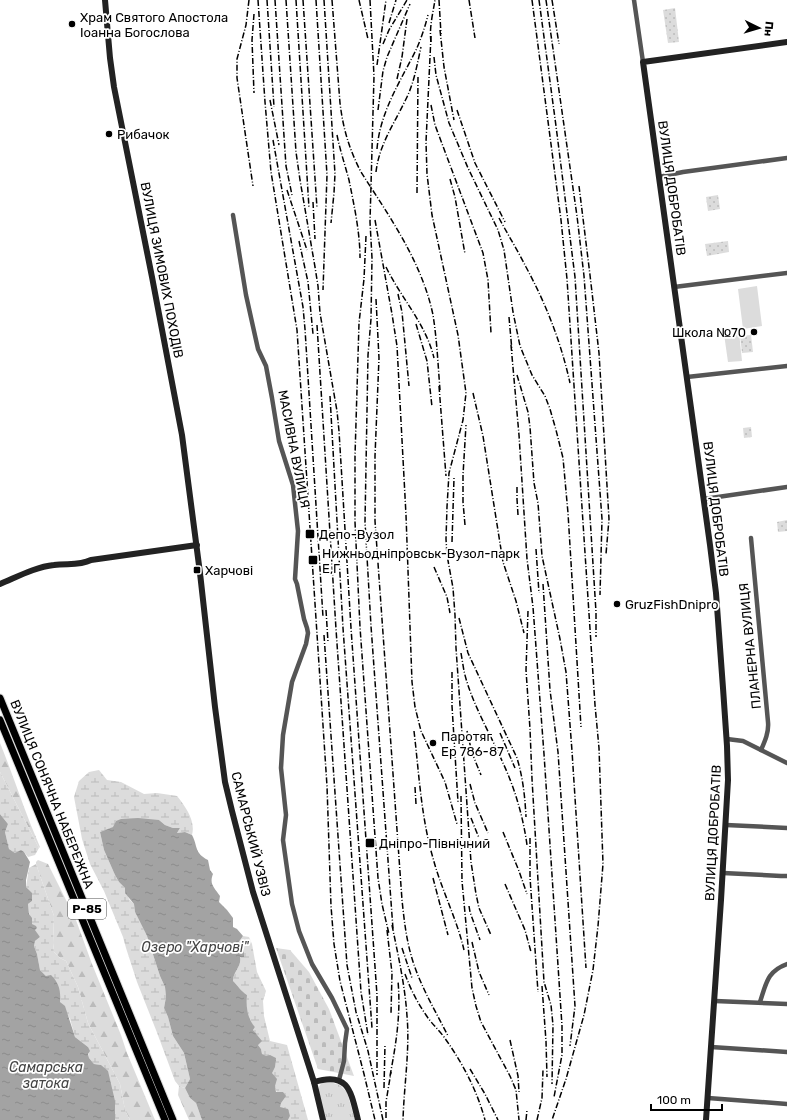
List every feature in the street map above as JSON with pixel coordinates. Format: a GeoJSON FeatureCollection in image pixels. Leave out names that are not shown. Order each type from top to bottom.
{"type":"FeatureCollection","features":[{"type":"Feature","properties":{"kind":"main road","name":"ВУЛИЦЯ СОНЯЧНА НАБЕРЕЖНА"},"geometry":{"type":"LineString","coordinates":[[0,698],[173,1120]]}},
{"type":"Feature","properties":{"kind":"main road","name":"ВУЛИЦЯ СОНЯЧНА НАБЕРЕЖНА"},"geometry":{"type":"LineString","coordinates":[[0,720],[165,1120]]}},
{"type":"Feature","properties":{"kind":"street","name":"ВУЛИЦЯ ЗИМОВИХ ПОХОДІВ"},"geometry":{"type":"LineString","coordinates":[[105,0],[114,87],[182,435],[197,545]]}},
{"type":"Feature","properties":{"kind":"street","name":"ВУЛИЦЯ ДОБРОБАТІВ"},"geometry":{"type":"LineString","coordinates":[[634,0],[716,593],[727,739],[728,780],[726,825],[706,1120]]}},
{"type":"Feature","properties":{"kind":"street"},"geometry":{"type":"LineString","coordinates":[[643,62],[787,42]]}},
{"type":"Feature","properties":{"kind":"street"},"geometry":{"type":"LineString","coordinates":[[659,176],[787,158]]}},
{"type":"Feature","properties":{"kind":"street","name":"МАСИВНА ВУЛИЦЯ"},"geometry":{"type":"LineString","coordinates":[[233,215],[246,295],[258,349],[266,366],[279,441],[292,485],[298,531],[295,579],[308,633],[306,644],[292,682],[283,735],[281,768],[286,815],[284,840],[292,904],[299,931],[312,964],[332,998],[347,1029],[344,1061],[339,1080]]}},
{"type":"Feature","properties":{"kind":"street"},"geometry":{"type":"LineString","coordinates":[[674,287],[787,273]]}},
{"type":"Feature","properties":{"kind":"street"},"geometry":{"type":"LineString","coordinates":[[687,378],[787,366]]}},
{"type":"Feature","properties":{"kind":"street"},"geometry":{"type":"LineString","coordinates":[[704,499],[787,487]]}},
{"type":"Feature","properties":{"kind":"street","name":"ПЛАНЕРНА ВУЛИЦЯ"},"geometry":{"type":"LineString","coordinates":[[751,538],[768,722],[767,735],[761,750]]}},
{"type":"Feature","properties":{"kind":"street"},"geometry":{"type":"LineString","coordinates":[[0,584],[42,567],[80,564],[91,560],[197,545]]}},
{"type":"Feature","properties":{"kind":"street","name":"САМАРСЬКИЙ УЗВІЗ"},"geometry":{"type":"LineString","coordinates":[[197,545],[220,749],[232,811],[253,892],[314,1082],[323,1120]]}},
{"type":"Feature","properties":{"kind":"street"},"geometry":{"type":"LineString","coordinates":[[727,739],[744,741],[787,764]]}},
{"type":"Feature","properties":{"kind":"street"},"geometry":{"type":"LineString","coordinates":[[726,825],[787,828]]}},
{"type":"Feature","properties":{"kind":"street"},"geometry":{"type":"LineString","coordinates":[[723,873],[787,876]]}},
{"type":"Feature","properties":{"kind":"street"},"geometry":{"type":"LineString","coordinates":[[760,1002],[768,977],[774,971],[787,964]]}},
{"type":"Feature","properties":{"kind":"street"},"geometry":{"type":"LineString","coordinates":[[715,1000],[787,1004]]}},
{"type":"Feature","properties":{"kind":"street"},"geometry":{"type":"LineString","coordinates":[[711,1046],[787,1052]]}},
{"type":"Feature","properties":{"kind":"street"},"geometry":{"type":"LineString","coordinates":[[314,1082],[324,1079],[339,1080],[347,1086],[351,1094],[358,1120]]}},
{"type":"Feature","properties":{"kind":"street"},"geometry":{"type":"LineString","coordinates":[[708,1098],[787,1104]]}},
{"type":"Feature","properties":{"kind":"green space"},"geometry":{"type":"Polygon","coordinates":[[[675,8],[679,42],[668,43],[663,10],[675,8]]]}},
{"type":"Feature","properties":{"kind":"green space"},"geometry":{"type":"Polygon","coordinates":[[[718,195],[720,209],[708,211],[706,197],[718,195]]]}},
{"type":"Feature","properties":{"kind":"green space"},"geometry":{"type":"Polygon","coordinates":[[[728,241],[729,252],[707,256],[705,244],[728,241]]]}},
{"type":"Feature","properties":{"kind":"green space"},"geometry":{"type":"Polygon","coordinates":[[[757,286],[762,326],[743,329],[738,289],[757,286]]]}},
{"type":"Feature","properties":{"kind":"green space"},"geometry":{"type":"Polygon","coordinates":[[[739,332],[742,361],[728,362],[724,334],[739,332]]]}},
{"type":"Feature","properties":{"kind":"green space"},"geometry":{"type":"Polygon","coordinates":[[[751,335],[753,352],[742,353],[740,336],[751,335]]]}},
{"type":"Feature","properties":{"kind":"green space"},"geometry":{"type":"Polygon","coordinates":[[[751,427],[752,437],[744,438],[743,428],[751,427]]]}},
{"type":"Feature","properties":{"kind":"green space"},"geometry":{"type":"Polygon","coordinates":[[[787,520],[787,531],[778,532],[777,522],[787,520]]]}},
{"type":"Feature","properties":{"kind":"green space"},"geometry":{"type":"Polygon","coordinates":[[[0,743],[40,847],[39,848],[0,772],[0,743]]]}},
{"type":"Feature","properties":{"kind":"green space"},"geometry":{"type":"Polygon","coordinates":[[[99,770],[107,780],[121,782],[144,794],[157,793],[177,796],[191,819],[193,830],[192,835],[185,832],[177,833],[180,828],[173,828],[165,825],[159,820],[116,821],[114,827],[100,832],[104,850],[115,875],[125,888],[129,899],[134,904],[135,912],[147,936],[165,987],[166,997],[164,1008],[173,1036],[184,1053],[190,1079],[185,1088],[179,1086],[175,1081],[137,982],[123,937],[104,891],[90,864],[82,839],[74,797],[79,781],[89,772],[99,770]]]}},
{"type":"Feature","properties":{"kind":"green space"},"geometry":{"type":"Polygon","coordinates":[[[0,772],[39,848],[35,855],[28,857],[24,852],[15,853],[9,849],[5,832],[8,824],[0,814],[0,772]]]}},
{"type":"Feature","properties":{"kind":"green space"},"geometry":{"type":"Polygon","coordinates":[[[38,860],[48,864],[76,920],[127,1053],[155,1120],[130,1120],[125,1110],[120,1084],[88,1023],[78,987],[66,961],[54,952],[54,916],[36,864],[38,860]]]}},
{"type":"Feature","properties":{"kind":"green space"},"geometry":{"type":"Polygon","coordinates":[[[36,864],[54,916],[54,952],[66,961],[78,987],[88,1023],[120,1084],[125,1110],[130,1120],[115,1120],[101,1065],[94,1064],[89,1058],[88,1047],[75,1037],[70,1019],[60,1002],[60,997],[46,976],[40,970],[34,946],[35,941],[40,937],[34,929],[31,921],[28,904],[32,901],[26,887],[29,868],[36,864]]]}},
{"type":"Feature","properties":{"kind":"green space"},"geometry":{"type":"Polygon","coordinates":[[[243,936],[249,937],[252,944],[257,972],[266,991],[263,1001],[264,1016],[270,1041],[287,1045],[308,1120],[288,1120],[290,1116],[279,1108],[281,1103],[276,1092],[271,1070],[258,1045],[253,1030],[255,1027],[248,1016],[247,995],[233,981],[234,974],[240,964],[240,957],[244,957],[243,949],[239,947],[238,943],[243,936]]]}},
{"type":"Feature","properties":{"kind":"green space"},"geometry":{"type":"Polygon","coordinates":[[[276,948],[290,950],[309,972],[329,1009],[354,1076],[318,1069],[276,948]]]}},
{"type":"Feature","properties":{"kind":"green space"},"geometry":{"type":"Polygon","coordinates":[[[330,1082],[340,1085],[347,1092],[355,1120],[325,1120],[319,1096],[319,1087],[322,1083],[330,1082]]]}},
{"type":"Feature","properties":{"kind":"green space"},"geometry":{"type":"Polygon","coordinates":[[[179,1086],[185,1088],[190,1098],[196,1103],[202,1120],[189,1120],[178,1095],[179,1086]]]}},
{"type":"Feature","properties":{"kind":"water","name":"Самарська затока"},"geometry":{"type":"Polygon","coordinates":[[[0,814],[8,824],[5,832],[9,849],[15,853],[21,850],[30,862],[26,887],[32,893],[32,901],[28,904],[29,914],[32,918],[32,924],[36,926],[37,928],[35,930],[40,937],[35,941],[34,946],[40,970],[46,976],[51,975],[58,984],[60,991],[60,1002],[65,1006],[75,1037],[88,1047],[90,1051],[88,1054],[89,1058],[94,1064],[101,1065],[108,1071],[115,1101],[115,1120],[0,1120],[0,814]]]}},
{"type":"Feature","properties":{"kind":"water","name":"Озеро \"Харчові\""},"geometry":{"type":"Polygon","coordinates":[[[138,818],[159,820],[165,825],[173,828],[180,828],[177,833],[185,832],[192,835],[198,852],[208,860],[210,870],[213,874],[212,883],[220,896],[219,902],[233,918],[233,927],[243,936],[238,943],[239,947],[243,948],[244,957],[240,957],[240,964],[234,974],[233,981],[247,995],[250,1020],[255,1027],[253,1030],[262,1041],[258,1045],[262,1054],[266,1056],[270,1055],[276,1058],[275,1067],[272,1073],[277,1079],[275,1086],[276,1092],[283,1092],[286,1096],[280,1107],[288,1109],[290,1116],[288,1120],[202,1120],[196,1103],[190,1098],[185,1088],[190,1079],[184,1053],[173,1036],[164,1008],[166,997],[165,987],[147,936],[135,912],[134,904],[125,893],[125,888],[115,875],[104,850],[100,832],[113,827],[116,821],[121,819],[138,818]]]}},
{"type":"Feature","properties":{"kind":"railway"},"geometry":{"type":"LineString","coordinates":[[249,0],[246,25],[237,59],[237,78],[253,186]]}},
{"type":"Feature","properties":{"kind":"railway"},"geometry":{"type":"LineString","coordinates":[[258,0],[271,172],[297,330],[327,786],[331,906],[334,944],[340,981],[375,1120]]}},
{"type":"Feature","properties":{"kind":"railway"},"geometry":{"type":"LineString","coordinates":[[267,0],[274,107]]}},
{"type":"Feature","properties":{"kind":"railway"},"geometry":{"type":"LineString","coordinates":[[275,0],[286,166],[292,195]]}},
{"type":"Feature","properties":{"kind":"railway"},"geometry":{"type":"LineString","coordinates":[[286,0],[296,152],[318,286],[320,313],[337,411],[339,431],[351,628],[377,995],[377,1075]]}},
{"type":"Feature","properties":{"kind":"railway"},"geometry":{"type":"LineString","coordinates":[[296,0],[309,208]]}},
{"type":"Feature","properties":{"kind":"railway"},"geometry":{"type":"LineString","coordinates":[[303,0],[317,208]]}},
{"type":"Feature","properties":{"kind":"railway"},"geometry":{"type":"LineString","coordinates":[[316,0],[327,175],[323,290]]}},
{"type":"Feature","properties":{"kind":"railway"},"geometry":{"type":"LineString","coordinates":[[324,0],[335,174],[331,223]]}},
{"type":"Feature","properties":{"kind":"railway"},"geometry":{"type":"LineString","coordinates":[[332,0],[340,103],[347,138],[361,172],[383,205],[413,258],[421,276],[433,315],[440,390]]}},
{"type":"Feature","properties":{"kind":"railway"},"geometry":{"type":"LineString","coordinates":[[359,0],[368,39]]}},
{"type":"Feature","properties":{"kind":"railway"},"geometry":{"type":"LineString","coordinates":[[370,0],[374,76],[370,222],[372,258],[371,319],[368,355],[365,522],[393,929]]}},
{"type":"Feature","properties":{"kind":"railway"},"geometry":{"type":"LineString","coordinates":[[377,65],[386,0]]}},
{"type":"Feature","properties":{"kind":"railway"},"geometry":{"type":"LineString","coordinates":[[389,23],[396,0]]}},
{"type":"Feature","properties":{"kind":"railway"},"geometry":{"type":"LineString","coordinates":[[383,44],[389,30],[407,0]]}},
{"type":"Feature","properties":{"kind":"railway"},"geometry":{"type":"LineString","coordinates":[[431,42],[431,26],[435,0]]}},
{"type":"Feature","properties":{"kind":"railway"},"geometry":{"type":"LineString","coordinates":[[439,0],[441,34]]}},
{"type":"Feature","properties":{"kind":"railway"},"geometry":{"type":"LineString","coordinates":[[469,0],[475,38]]}},
{"type":"Feature","properties":{"kind":"railway"},"geometry":{"type":"LineString","coordinates":[[532,0],[561,220],[567,279],[599,748],[603,864],[593,970],[584,1015],[566,1079],[552,1120]]}},
{"type":"Feature","properties":{"kind":"railway"},"geometry":{"type":"LineString","coordinates":[[539,0],[575,277],[596,612],[596,637]]}},
{"type":"Feature","properties":{"kind":"railway"},"geometry":{"type":"LineString","coordinates":[[546,0],[577,216],[584,276],[602,519],[600,595]]}},
{"type":"Feature","properties":{"kind":"railway"},"geometry":{"type":"LineString","coordinates":[[552,0],[559,44]]}},
{"type":"Feature","properties":{"kind":"railway"},"geometry":{"type":"LineString","coordinates":[[378,110],[383,71],[387,57],[410,4]]}},
{"type":"Feature","properties":{"kind":"railway"},"geometry":{"type":"LineString","coordinates":[[254,14],[252,40],[254,93]]}},
{"type":"Feature","properties":{"kind":"railway"},"geometry":{"type":"LineString","coordinates":[[377,149],[386,110],[418,46],[428,15]]}},
{"type":"Feature","properties":{"kind":"railway"},"geometry":{"type":"LineString","coordinates":[[397,79],[402,57],[407,19]]}},
{"type":"Feature","properties":{"kind":"railway"},"geometry":{"type":"LineString","coordinates":[[440,30],[444,67],[454,120]]}},
{"type":"Feature","properties":{"kind":"railway"},"geometry":{"type":"LineString","coordinates":[[431,36],[426,142],[427,174],[432,215],[458,335],[466,393],[463,420],[449,473],[446,539],[447,555],[453,588],[471,862],[479,908],[491,935]]}},
{"type":"Feature","properties":{"kind":"railway"},"geometry":{"type":"LineString","coordinates":[[376,172],[380,153],[411,88],[421,47]]}},
{"type":"Feature","properties":{"kind":"railway"},"geometry":{"type":"LineString","coordinates":[[434,57],[436,75],[449,123],[468,168],[498,230],[504,250],[513,312],[520,346],[532,375],[545,396],[550,409],[563,458],[568,513],[581,727]]}},
{"type":"Feature","properties":{"kind":"railway"},"geometry":{"type":"LineString","coordinates":[[417,193],[418,77]]}},
{"type":"Feature","properties":{"kind":"railway"},"geometry":{"type":"LineString","coordinates":[[270,100],[279,145]]}},
{"type":"Feature","properties":{"kind":"railway"},"geometry":{"type":"LineString","coordinates":[[431,105],[435,125],[483,253],[488,280],[491,333]]}},
{"type":"Feature","properties":{"kind":"railway"},"geometry":{"type":"LineString","coordinates":[[457,110],[475,163],[505,222]]}},
{"type":"Feature","properties":{"kind":"railway"},"geometry":{"type":"LineString","coordinates":[[337,135],[355,209],[360,258]]}},
{"type":"Feature","properties":{"kind":"railway"},"geometry":{"type":"LineString","coordinates":[[273,140],[303,307],[323,617]]}},
{"type":"Feature","properties":{"kind":"railway"},"geometry":{"type":"LineString","coordinates":[[450,179],[455,197],[465,254]]}},
{"type":"Feature","properties":{"kind":"railway"},"geometry":{"type":"LineString","coordinates":[[579,186],[599,353],[609,519],[606,554]]}},
{"type":"Feature","properties":{"kind":"railway"},"geometry":{"type":"LineString","coordinates":[[287,190],[307,250]]}},
{"type":"Feature","properties":{"kind":"railway"},"geometry":{"type":"LineString","coordinates":[[313,202],[315,239]]}},
{"type":"Feature","properties":{"kind":"railway"},"geometry":{"type":"LineString","coordinates":[[499,218],[520,255],[546,309],[562,353],[570,383]]}},
{"type":"Feature","properties":{"kind":"railway"},"geometry":{"type":"LineString","coordinates":[[375,220],[397,346],[406,515],[412,682],[415,707],[421,731],[445,782],[457,824]]}},
{"type":"Feature","properties":{"kind":"railway"},"geometry":{"type":"LineString","coordinates":[[366,236],[364,279],[359,323],[355,456],[355,522],[360,627],[378,878],[389,934]]}},
{"type":"Feature","properties":{"kind":"railway"},"geometry":{"type":"LineString","coordinates":[[299,241],[308,282],[313,334]]}},
{"type":"Feature","properties":{"kind":"railway"},"geometry":{"type":"LineString","coordinates":[[386,267],[419,322],[434,358]]}},
{"type":"Feature","properties":{"kind":"railway"},"geometry":{"type":"LineString","coordinates":[[398,294],[402,312],[409,386]]}},
{"type":"Feature","properties":{"kind":"railway"},"geometry":{"type":"LineString","coordinates":[[376,299],[379,358],[375,456],[375,521],[404,921],[414,966],[448,1036]]}},
{"type":"Feature","properties":{"kind":"railway"},"geometry":{"type":"LineString","coordinates":[[509,317],[512,351]]}},
{"type":"Feature","properties":{"kind":"railway"},"geometry":{"type":"LineString","coordinates":[[416,324],[427,361],[432,407]]}},
{"type":"Feature","properties":{"kind":"railway"},"geometry":{"type":"LineString","coordinates":[[317,325],[361,992],[368,1035]]}},
{"type":"Feature","properties":{"kind":"railway"},"geometry":{"type":"LineString","coordinates":[[511,345],[519,435],[527,559],[533,607],[562,1026],[562,1055],[554,1097]]}},
{"type":"Feature","properties":{"kind":"railway"},"geometry":{"type":"LineString","coordinates":[[517,375],[528,412],[542,556],[566,672],[586,968]]}},
{"type":"Feature","properties":{"kind":"railway"},"geometry":{"type":"LineString","coordinates":[[439,386],[446,476]]}},
{"type":"Feature","properties":{"kind":"railway"},"geometry":{"type":"LineString","coordinates":[[473,393],[483,436],[503,562],[516,601],[524,633]]}},
{"type":"Feature","properties":{"kind":"railway"},"geometry":{"type":"LineString","coordinates":[[330,396],[343,628],[372,1028]]}},
{"type":"Feature","properties":{"kind":"railway"},"geometry":{"type":"LineString","coordinates":[[465,525],[463,475],[466,425]]}},
{"type":"Feature","properties":{"kind":"railway"},"geometry":{"type":"LineString","coordinates":[[452,542],[454,478]]}},
{"type":"Feature","properties":{"kind":"railway"},"geometry":{"type":"LineString","coordinates":[[517,487],[518,515]]}},
{"type":"Feature","properties":{"kind":"railway"},"geometry":{"type":"LineString","coordinates":[[536,549],[539,593]]}},
{"type":"Feature","properties":{"kind":"railway"},"geometry":{"type":"LineString","coordinates":[[434,567],[447,597],[450,613]]}},
{"type":"Feature","properties":{"kind":"railway"},"geometry":{"type":"LineString","coordinates":[[543,584],[550,690],[558,752],[575,1006],[570,1046]]}},
{"type":"Feature","properties":{"kind":"railway"},"geometry":{"type":"LineString","coordinates":[[326,610],[328,642]]}},
{"type":"Feature","properties":{"kind":"railway"},"geometry":{"type":"LineString","coordinates":[[528,611],[526,670],[544,982],[551,1005],[553,1025],[552,1084]]}},
{"type":"Feature","properties":{"kind":"railway"},"geometry":{"type":"LineString","coordinates":[[459,618],[468,653],[517,758],[521,773],[526,817]]}},
{"type":"Feature","properties":{"kind":"railway"},"geometry":{"type":"LineString","coordinates":[[324,635],[347,965],[356,1012],[368,1051],[383,1120]]}},
{"type":"Feature","properties":{"kind":"railway"},"geometry":{"type":"LineString","coordinates":[[461,653],[464,671],[471,694],[503,763],[515,793],[521,813],[527,845]]}},
{"type":"Feature","properties":{"kind":"railway"},"geometry":{"type":"LineString","coordinates":[[452,672],[452,706],[458,802]]}},
{"type":"Feature","properties":{"kind":"railway"},"geometry":{"type":"LineString","coordinates":[[414,731],[421,795],[429,842],[436,870],[464,950]]}},
{"type":"Feature","properties":{"kind":"railway"},"geometry":{"type":"LineString","coordinates":[[467,731],[472,753],[481,775]]}},
{"type":"Feature","properties":{"kind":"railway"},"geometry":{"type":"LineString","coordinates":[[500,733],[515,768]]}},
{"type":"Feature","properties":{"kind":"railway"},"geometry":{"type":"LineString","coordinates":[[470,784],[475,803],[488,833]]}},
{"type":"Feature","properties":{"kind":"railway"},"geometry":{"type":"LineString","coordinates":[[415,787],[416,804]]}},
{"type":"Feature","properties":{"kind":"railway"},"geometry":{"type":"LineString","coordinates":[[461,796],[462,881],[472,988],[481,1022],[516,1090],[519,1120]]}},
{"type":"Feature","properties":{"kind":"railway"},"geometry":{"type":"LineString","coordinates":[[471,818],[479,838]]}},
{"type":"Feature","properties":{"kind":"railway"},"geometry":{"type":"LineString","coordinates":[[503,832],[527,894]]}},
{"type":"Feature","properties":{"kind":"railway"},"geometry":{"type":"LineString","coordinates":[[530,838],[530,877],[538,992]]}},
{"type":"Feature","properties":{"kind":"railway"},"geometry":{"type":"LineString","coordinates":[[433,878],[448,935]]}},
{"type":"Feature","properties":{"kind":"railway"},"geometry":{"type":"LineString","coordinates":[[505,884],[525,930],[531,952]]}},
{"type":"Feature","properties":{"kind":"railway"},"geometry":{"type":"LineString","coordinates":[[469,906],[480,940]]}},
{"type":"Feature","properties":{"kind":"railway"},"geometry":{"type":"LineString","coordinates":[[392,925],[403,981],[408,1029],[403,1120]]}},
{"type":"Feature","properties":{"kind":"railway"},"geometry":{"type":"LineString","coordinates":[[387,930],[392,973],[391,1014]]}},
{"type":"Feature","properties":{"kind":"railway"},"geometry":{"type":"LineString","coordinates":[[472,942],[479,972],[489,995]]}},
{"type":"Feature","properties":{"kind":"railway"},"geometry":{"type":"LineString","coordinates":[[402,948],[412,978]]}},
{"type":"Feature","properties":{"kind":"railway"},"geometry":{"type":"LineString","coordinates":[[405,974],[414,995],[423,1010],[430,1021],[444,1037],[463,1066],[478,1098],[485,1120]]}},
{"type":"Feature","properties":{"kind":"railway"},"geometry":{"type":"LineString","coordinates":[[390,1076],[396,1041],[399,993],[398,981]]}},
{"type":"Feature","properties":{"kind":"railway"},"geometry":{"type":"LineString","coordinates":[[542,986],[547,1077]]}},
{"type":"Feature","properties":{"kind":"railway"},"geometry":{"type":"LineString","coordinates":[[510,1040],[518,1076],[519,1092]]}},
{"type":"Feature","properties":{"kind":"railway"},"geometry":{"type":"LineString","coordinates":[[384,1088],[385,1044]]}},
{"type":"Feature","properties":{"kind":"railway"},"geometry":{"type":"LineString","coordinates":[[470,1069],[498,1120]]}},
{"type":"Feature","properties":{"kind":"railway"},"geometry":{"type":"LineString","coordinates":[[537,1120],[542,1098],[543,1070]]}},
{"type":"Feature","properties":{"kind":"railway"},"geometry":{"type":"LineString","coordinates":[[386,1118],[386,1102],[391,1072]]}},
{"type":"Feature","properties":{"kind":"railway"},"geometry":{"type":"LineString","coordinates":[[526,1120],[527,1110]]}},
{"type":"Feature","properties":{"kind":"place","name":"Храм Святого Апостола Іоанна Богослова"},"geometry":{"type":"Point","coordinates":[72,24]}},
{"type":"Feature","properties":{"kind":"place","name":"Рибачок"},"geometry":{"type":"Point","coordinates":[109,134]}},
{"type":"Feature","properties":{"kind":"place","name":"Школа №70"},"geometry":{"type":"Point","coordinates":[754,332]}},
{"type":"Feature","properties":{"kind":"place","name":"Депо-Вузол"},"geometry":{"type":"Point","coordinates":[310,534]}},
{"type":"Feature","properties":{"kind":"place","name":"Нижньодніпровськ-Вузол-парк Е,Г"},"geometry":{"type":"Point","coordinates":[313,560]}},
{"type":"Feature","properties":{"kind":"place","name":"Харчові"},"geometry":{"type":"Point","coordinates":[197,570]}},
{"type":"Feature","properties":{"kind":"place","name":"GruzFishDnipro"},"geometry":{"type":"Point","coordinates":[617,604]}},
{"type":"Feature","properties":{"kind":"place","name":"Паротяг Ер 786-87"},"geometry":{"type":"Point","coordinates":[433,743]}},
{"type":"Feature","properties":{"kind":"place","name":"Дніпро-Північний"},"geometry":{"type":"Point","coordinates":[370,843]}}]}
